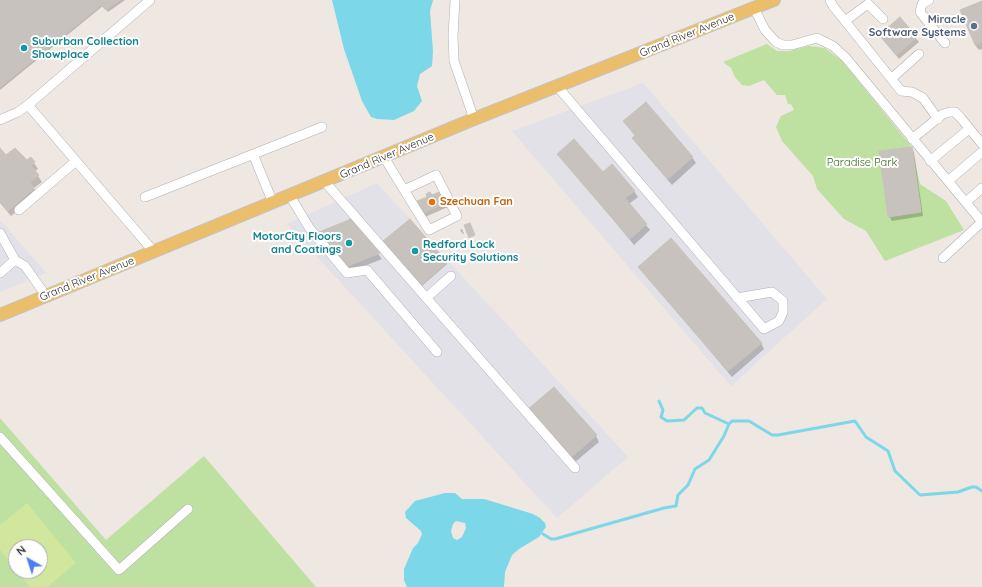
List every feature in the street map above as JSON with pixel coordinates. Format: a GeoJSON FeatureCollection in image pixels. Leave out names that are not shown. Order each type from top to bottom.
{"type":"FeatureCollection","features":[{"type":"Feature","properties":{"kind":"main road","name":"Grand River Avenue"},"geometry":{"type":"LineString","coordinates":[[0,315],[325,182],[474,119],[774,0]]}},
{"type":"Feature","properties":{"kind":"lane"},"geometry":{"type":"LineString","coordinates":[[0,120],[18,112],[28,105],[150,0]]}},
{"type":"Feature","properties":{"kind":"lane"},"geometry":{"type":"LineString","coordinates":[[455,0],[453,37],[454,61],[474,119]]}},
{"type":"Feature","properties":{"kind":"lane"},"geometry":{"type":"LineString","coordinates":[[830,0],[845,21],[902,90],[912,92],[923,98],[938,119]]}},
{"type":"Feature","properties":{"kind":"lane"},"geometry":{"type":"LineString","coordinates":[[929,0],[922,4],[920,12],[945,43]]}},
{"type":"Feature","properties":{"kind":"lane"},"geometry":{"type":"LineString","coordinates":[[845,21],[868,4],[882,19]]}},
{"type":"Feature","properties":{"kind":"lane"},"geometry":{"type":"LineString","coordinates":[[754,8],[765,30],[776,42],[783,45],[792,45],[817,38],[833,46],[846,58],[982,222],[943,258]]}},
{"type":"Feature","properties":{"kind":"lane"},"geometry":{"type":"LineString","coordinates":[[892,78],[919,54]]}},
{"type":"Feature","properties":{"kind":"lane"},"geometry":{"type":"LineString","coordinates":[[557,86],[737,298],[764,329],[778,321],[783,312],[783,301],[772,292],[737,298]]}},
{"type":"Feature","properties":{"kind":"lane"},"geometry":{"type":"LineString","coordinates":[[28,105],[154,252]]}},
{"type":"Feature","properties":{"kind":"lane"},"geometry":{"type":"LineString","coordinates":[[912,139],[943,114],[955,112],[982,144]]}},
{"type":"Feature","properties":{"kind":"lane"},"geometry":{"type":"LineString","coordinates":[[145,197],[322,127]]}},
{"type":"Feature","properties":{"kind":"lane"},"geometry":{"type":"LineString","coordinates":[[930,161],[969,129]]}},
{"type":"Feature","properties":{"kind":"lane"},"geometry":{"type":"LineString","coordinates":[[948,181],[982,152]]}},
{"type":"Feature","properties":{"kind":"lane"},"geometry":{"type":"LineString","coordinates":[[253,154],[273,203]]}},
{"type":"Feature","properties":{"kind":"lane"},"geometry":{"type":"LineString","coordinates":[[384,157],[428,230],[457,216],[436,175],[404,190]]}},
{"type":"Feature","properties":{"kind":"lane"},"geometry":{"type":"LineString","coordinates":[[19,210],[76,161]]}},
{"type":"Feature","properties":{"kind":"lane"},"geometry":{"type":"LineString","coordinates":[[325,182],[575,468]]}},
{"type":"Feature","properties":{"kind":"lane"},"geometry":{"type":"LineString","coordinates":[[966,202],[982,188]]}},
{"type":"Feature","properties":{"kind":"lane"},"geometry":{"type":"LineString","coordinates":[[290,196],[310,229],[347,273],[367,270],[437,352]]}},
{"type":"Feature","properties":{"kind":"lane"},"geometry":{"type":"LineString","coordinates":[[0,233],[15,260],[25,266],[46,296]]}},
{"type":"Feature","properties":{"kind":"lane"},"geometry":{"type":"LineString","coordinates":[[0,273],[15,260]]}},
{"type":"Feature","properties":{"kind":"lane"},"geometry":{"type":"LineString","coordinates":[[426,298],[451,276]]}},
{"type":"Feature","properties":{"kind":"lane"},"geometry":{"type":"LineString","coordinates":[[0,437],[119,570],[188,508]]}},
{"type":"Feature","properties":{"kind":"shaded area"},"geometry":{"type":"Polygon","coordinates":[[[643,83],[827,299],[731,386],[512,131],[643,83]]]}},
{"type":"Feature","properties":{"kind":"shaded area"},"geometry":{"type":"Polygon","coordinates":[[[377,183],[628,457],[557,518],[287,224],[377,183]]]}},
{"type":"Feature","properties":{"kind":"shaded area"},"geometry":{"type":"Polygon","coordinates":[[[0,220],[46,273],[0,292],[0,220]]]}},
{"type":"Feature","properties":{"kind":"green space","name":"Paradise Park"},"geometry":{"type":"Polygon","coordinates":[[[767,44],[777,51],[789,51],[809,46],[825,48],[842,61],[912,147],[920,184],[946,201],[964,230],[885,261],[866,231],[844,219],[817,189],[813,176],[782,141],[776,127],[781,116],[794,110],[791,104],[788,104],[785,95],[777,95],[764,80],[749,86],[742,85],[735,77],[731,68],[723,62],[767,44]]]}},
{"type":"Feature","properties":{"kind":"green space"},"geometry":{"type":"Polygon","coordinates":[[[0,418],[106,540],[204,456],[316,587],[0,587],[0,418]]]}},
{"type":"Feature","properties":{"kind":"green space"},"geometry":{"type":"Polygon","coordinates":[[[27,503],[76,563],[47,587],[30,587],[24,579],[48,579],[48,539],[8,539],[8,560],[0,550],[0,525],[27,503]]]}},
{"type":"Feature","properties":{"kind":"water"},"geometry":{"type":"Polygon","coordinates":[[[332,0],[433,0],[430,11],[433,51],[432,66],[420,74],[417,86],[422,101],[414,111],[394,120],[377,119],[371,117],[362,101],[344,49],[332,0]]]}},
{"type":"Feature","properties":{"kind":"water"},"geometry":{"type":"Polygon","coordinates":[[[445,493],[455,493],[462,499],[484,499],[533,514],[545,523],[546,527],[539,537],[512,555],[505,572],[504,587],[407,587],[404,580],[404,569],[413,548],[418,543],[422,534],[421,531],[406,518],[405,512],[415,501],[445,493]],[[456,521],[453,524],[451,531],[453,538],[457,540],[462,537],[466,528],[465,523],[456,521]]]}},
{"type":"Feature","properties":{"kind":"building","name":"Suburban Collection Showplace"},"geometry":{"type":"Polygon","coordinates":[[[0,0],[120,0],[106,10],[101,5],[0,87],[0,0]]]}},
{"type":"Feature","properties":{"kind":"building","name":"Miracle Software Systems"},"geometry":{"type":"Polygon","coordinates":[[[982,1],[982,42],[975,45],[960,10],[982,1]]]}},
{"type":"Feature","properties":{"kind":"building"},"geometry":{"type":"Polygon","coordinates":[[[900,17],[917,37],[896,55],[879,35],[900,17]]]}},
{"type":"Feature","properties":{"kind":"building"},"geometry":{"type":"Polygon","coordinates":[[[646,102],[693,157],[668,179],[632,138],[635,135],[623,121],[646,102]]]}},
{"type":"Feature","properties":{"kind":"building"},"geometry":{"type":"Polygon","coordinates":[[[574,139],[603,172],[612,164],[635,191],[625,198],[647,224],[630,239],[557,154],[574,139]]]}},
{"type":"Feature","properties":{"kind":"building"},"geometry":{"type":"Polygon","coordinates":[[[912,147],[921,212],[888,217],[879,151],[912,147]]]}},
{"type":"Feature","properties":{"kind":"building"},"geometry":{"type":"Polygon","coordinates":[[[0,148],[6,155],[15,148],[27,160],[31,157],[35,162],[31,166],[39,175],[30,183],[34,188],[8,211],[0,202],[0,148]]]}},
{"type":"Feature","properties":{"kind":"building","name":"Szechuan Fan"},"geometry":{"type":"Polygon","coordinates":[[[442,191],[447,203],[422,213],[417,201],[427,197],[426,194],[430,192],[432,195],[442,191]]]}},
{"type":"Feature","properties":{"kind":"building","name":"MotorCity Floors and Coatings"},"geometry":{"type":"Polygon","coordinates":[[[351,219],[380,253],[348,266],[317,233],[351,219]]]}},
{"type":"Feature","properties":{"kind":"building","name":"Redford Lock Security Solutions"},"geometry":{"type":"Polygon","coordinates":[[[410,219],[447,262],[421,286],[383,241],[410,219]]]}},
{"type":"Feature","properties":{"kind":"building"},"geometry":{"type":"Polygon","coordinates":[[[470,223],[475,235],[469,238],[464,225],[470,223]]]}},
{"type":"Feature","properties":{"kind":"building"},"geometry":{"type":"Polygon","coordinates":[[[671,238],[762,343],[728,371],[638,267],[671,238]]]}},
{"type":"Feature","properties":{"kind":"building"},"geometry":{"type":"Polygon","coordinates":[[[554,387],[597,435],[570,458],[528,409],[554,387]]]}},
{"type":"Feature","properties":{"kind":"waterway"},"geometry":{"type":"LineString","coordinates":[[659,401],[663,410],[661,417],[667,421],[684,420],[697,408],[702,408],[705,413],[729,424],[732,421],[749,421],[772,435],[855,421],[866,437],[888,451],[895,471],[920,495],[958,492],[972,487],[976,487],[982,491]]}},
{"type":"Feature","properties":{"kind":"waterway"},"geometry":{"type":"LineString","coordinates":[[543,534],[551,539],[555,539],[664,508],[676,506],[678,495],[688,485],[695,469],[709,460],[724,436],[729,424]]}},
{"type":"Feature","properties":{"kind":"place","name":"Miracle Software Systems"},"geometry":{"type":"Point","coordinates":[974,26]}},
{"type":"Feature","properties":{"kind":"place","name":"Suburban Collection Showplace"},"geometry":{"type":"Point","coordinates":[24,48]}},
{"type":"Feature","properties":{"kind":"place","name":"Szechuan Fan"},"geometry":{"type":"Point","coordinates":[432,202]}},
{"type":"Feature","properties":{"kind":"place","name":"MotorCity Floors and Coatings"},"geometry":{"type":"Point","coordinates":[349,243]}},
{"type":"Feature","properties":{"kind":"place","name":"Redford Lock Security Solutions"},"geometry":{"type":"Point","coordinates":[415,251]}}]}
